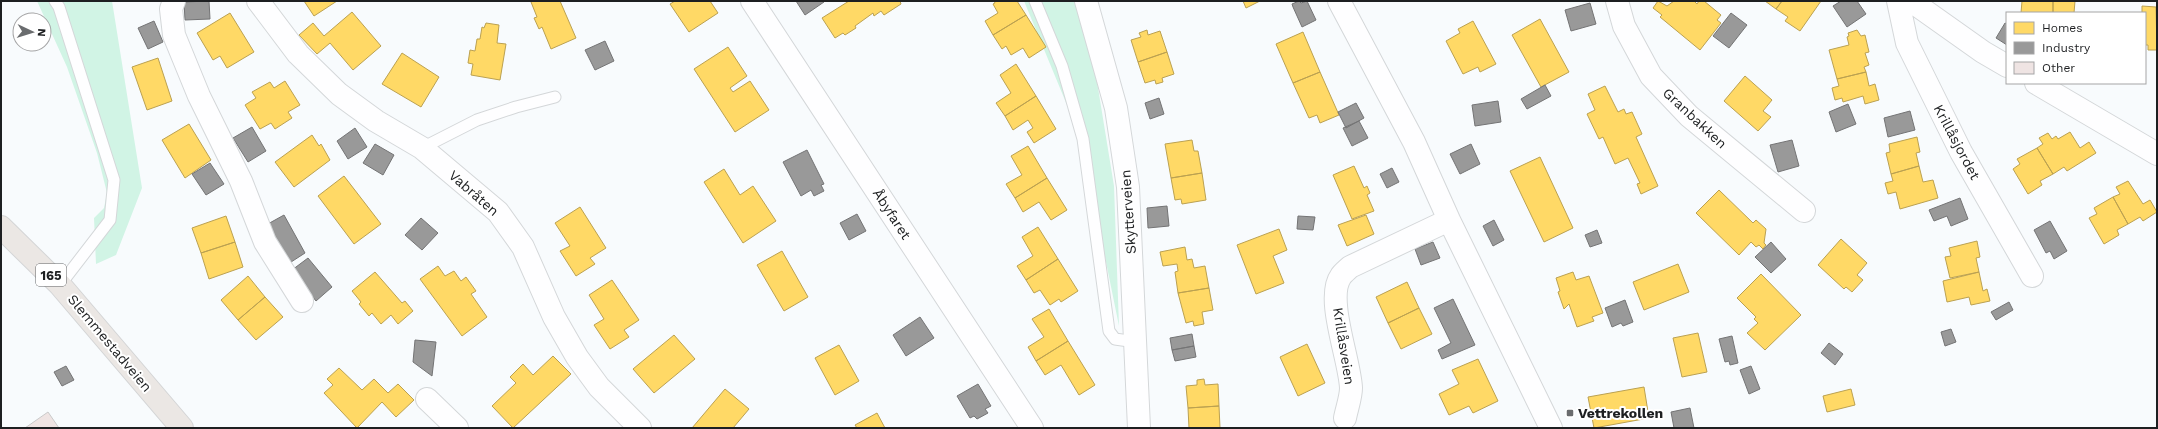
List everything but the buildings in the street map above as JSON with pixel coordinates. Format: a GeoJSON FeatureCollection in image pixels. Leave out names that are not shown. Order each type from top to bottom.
{"type":"FeatureCollection","features":[{"type":"Feature","properties":{"kind":"main road","name":"Slemmestadveien"},"geometry":{"type":"LineString","coordinates":[[1,227],[60,285],[182,428]]}},
{"type":"Feature","properties":{"kind":"street"},"geometry":{"type":"LineString","coordinates":[[174,1],[171,8],[174,35],[196,89],[241,181],[265,242],[302,301]]}},
{"type":"Feature","properties":{"kind":"street","name":"Vabråten"},"geometry":{"type":"LineString","coordinates":[[258,1],[298,54],[339,94],[376,120],[422,148],[498,212],[523,246],[554,317],[577,358],[599,386],[640,428]]}},
{"type":"Feature","properties":{"kind":"street","name":"Åbyfaret"},"geometry":{"type":"LineString","coordinates":[[752,1],[1032,428]]}},
{"type":"Feature","properties":{"kind":"street","name":"Skytterveien"},"geometry":{"type":"LineString","coordinates":[[1086,1],[1116,108],[1128,187],[1139,428]]}},
{"type":"Feature","properties":{"kind":"street"},"geometry":{"type":"LineString","coordinates":[[1339,1],[1414,142],[1449,220],[1551,428]]}},
{"type":"Feature","properties":{"kind":"street","name":"Granbakken"},"geometry":{"type":"LineString","coordinates":[[1617,1],[1624,26],[1651,76],[1689,116],[1804,211]]}},
{"type":"Feature","properties":{"kind":"street","name":"Krillåsjordet"},"geometry":{"type":"LineString","coordinates":[[1898,1],[1907,44],[1961,152],[2032,276]]}},
{"type":"Feature","properties":{"kind":"street"},"geometry":{"type":"LineString","coordinates":[[1911,1],[1983,52],[2006,65]]}},
{"type":"Feature","properties":{"kind":"street"},"geometry":{"type":"LineString","coordinates":[[2038,84],[2157,154]]}},
{"type":"Feature","properties":{"kind":"street","name":"Krillåsveien"},"geometry":{"type":"LineString","coordinates":[[1345,418],[1351,389],[1348,360],[1336,316],[1337,291],[1340,276],[1350,267],[1449,220]]}},
{"type":"Feature","properties":{"kind":"street"},"geometry":{"type":"LineString","coordinates":[[427,399],[457,428]]}},
{"type":"Feature","properties":{"kind":"lane"},"geometry":{"type":"LineString","coordinates":[[55,1],[59,6],[114,180],[110,220],[60,285]]}},
{"type":"Feature","properties":{"kind":"lane"},"geometry":{"type":"LineString","coordinates":[[1035,1],[1062,66],[1083,139],[1109,331],[1115,339],[1136,342]]}},
{"type":"Feature","properties":{"kind":"lane"},"geometry":{"type":"LineString","coordinates":[[422,148],[477,120],[516,107],[555,97]]}},
{"type":"Feature","properties":{"kind":"green space"},"geometry":{"type":"Polygon","coordinates":[[[37,1],[112,1],[142,188],[116,255],[96,264],[94,218],[104,208],[107,193],[97,153],[67,67],[52,34],[52,12],[42,12],[37,1]]]}},
{"type":"Feature","properties":{"kind":"green space"},"geometry":{"type":"Polygon","coordinates":[[[1024,1],[1075,1],[1092,51],[1114,186],[1119,326],[1081,139],[1024,1]]]}},
{"type":"Feature","properties":{"kind":"place","name":"Vettrekollen"},"geometry":{"type":"Point","coordinates":[1570,413]}}]}
